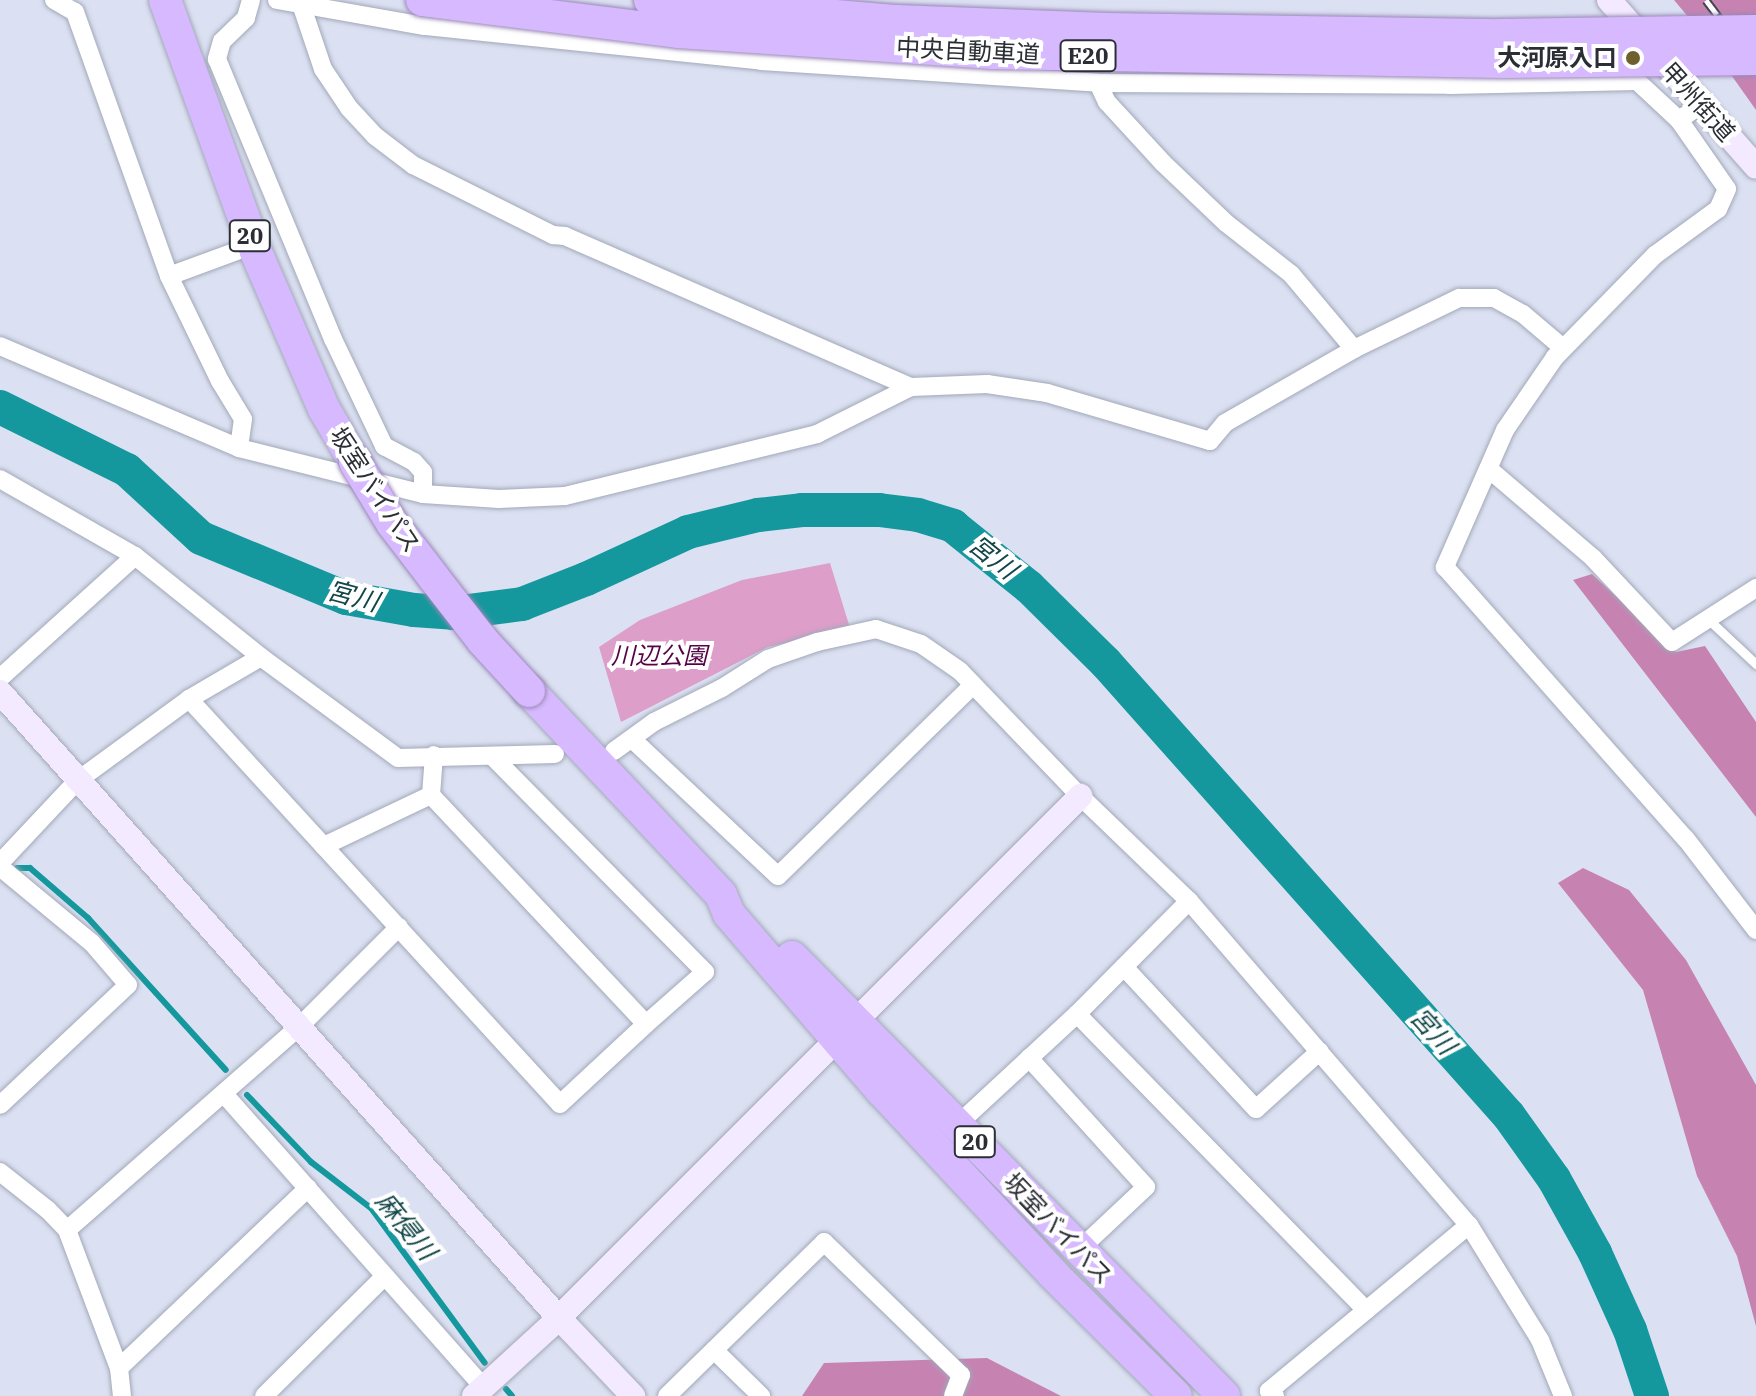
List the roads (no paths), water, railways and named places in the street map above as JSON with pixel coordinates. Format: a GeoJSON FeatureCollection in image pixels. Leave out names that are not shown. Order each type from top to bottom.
{"type":"FeatureCollection","features":[{"type":"Feature","properties":{"kind":"highway","name":"坂室バイパス"},"geometry":{"type":"LineString","coordinates":[[165,0],[256,252],[324,409],[392,523],[483,641],[721,895],[739,904],[1053,1274],[1176,1396]]}},
{"type":"Feature","properties":{"kind":"highway","name":"中央自動車道"},"geometry":{"type":"LineString","coordinates":[[422,0],[678,32],[993,53],[1506,62],[1756,59]]}},
{"type":"Feature","properties":{"kind":"highway","name":"中央自動車道"},"geometry":{"type":"LineString","coordinates":[[650,0],[897,21],[1107,29],[1501,35],[1756,31]]}},
{"type":"Feature","properties":{"kind":"highway","name":"坂室バイパス"},"geometry":{"type":"LineString","coordinates":[[846,1029],[1079,1250],[1224,1396]]}},
{"type":"Feature","properties":{"kind":"street"},"geometry":{"type":"LineString","coordinates":[[54,0],[75,12],[169,276],[220,381],[243,419],[239,448]]}},
{"type":"Feature","properties":{"kind":"street"},"geometry":{"type":"LineString","coordinates":[[251,0],[246,18],[222,41],[217,59],[279,233],[384,446],[414,462],[423,472],[423,494]]}},
{"type":"Feature","properties":{"kind":"street"},"geometry":{"type":"LineString","coordinates":[[277,0],[445,29],[634,50],[951,75],[1098,83],[1450,85],[1637,81],[1679,120],[1727,189],[1718,209],[1655,255],[1563,348],[1505,430],[1445,567],[1686,839],[1756,930]]}},
{"type":"Feature","properties":{"kind":"street"},"geometry":{"type":"LineString","coordinates":[[445,29],[448,0]]}},
{"type":"Feature","properties":{"kind":"street"},"geometry":{"type":"LineString","coordinates":[[951,75],[955,0]]}},
{"type":"Feature","properties":{"kind":"street","name":"甲州街道"},"geometry":{"type":"LineString","coordinates":[[1609,0],[1699,106],[1756,167]]}},
{"type":"Feature","properties":{"kind":"street"},"geometry":{"type":"LineString","coordinates":[[301,4],[323,69],[349,108],[375,136],[413,165],[553,235],[565,236],[911,387]]}},
{"type":"Feature","properties":{"kind":"street"},"geometry":{"type":"LineString","coordinates":[[1098,83],[1107,102],[1163,163],[1226,223],[1291,274],[1354,349]]}},
{"type":"Feature","properties":{"kind":"street"},"geometry":{"type":"LineString","coordinates":[[1679,120],[1699,106]]}},
{"type":"Feature","properties":{"kind":"street"},"geometry":{"type":"LineString","coordinates":[[169,276],[237,251]]}},
{"type":"Feature","properties":{"kind":"street"},"geometry":{"type":"LineString","coordinates":[[0,346],[239,448],[423,494],[499,499],[565,496],[590,491],[817,434],[911,387],[987,384],[1047,393],[1210,441],[1225,423],[1354,349],[1459,298],[1494,298],[1523,314],[1563,348]]}},
{"type":"Feature","properties":{"kind":"street"},"geometry":{"type":"LineString","coordinates":[[1490,470],[1593,558],[1672,642],[1756,588]]}},
{"type":"Feature","properties":{"kind":"street"},"geometry":{"type":"LineString","coordinates":[[0,479],[135,556],[261,657],[398,758],[555,754]]}},
{"type":"Feature","properties":{"kind":"street"},"geometry":{"type":"LineString","coordinates":[[0,678],[135,556]]}},
{"type":"Feature","properties":{"kind":"street"},"geometry":{"type":"LineString","coordinates":[[614,751],[654,722],[722,688],[768,659],[817,642],[876,629],[921,644],[960,671],[1080,796],[1189,901],[1469,1225],[1540,1340],[1563,1396]]}},
{"type":"Feature","properties":{"kind":"street"},"geometry":{"type":"LineString","coordinates":[[0,1105],[128,985],[92,943],[0,865],[77,781],[189,699],[261,657]]}},
{"type":"Feature","properties":{"kind":"street"},"geometry":{"type":"LineString","coordinates":[[632,739],[778,876],[972,686]]}},
{"type":"Feature","properties":{"kind":"street"},"geometry":{"type":"LineString","coordinates":[[0,692],[559,1318],[633,1396]]}},
{"type":"Feature","properties":{"kind":"street"},"geometry":{"type":"LineString","coordinates":[[189,699],[560,1104],[705,972],[493,757]]}},
{"type":"Feature","properties":{"kind":"street"},"geometry":{"type":"LineString","coordinates":[[434,755],[431,795],[646,1024]]}},
{"type":"Feature","properties":{"kind":"street"},"geometry":{"type":"LineString","coordinates":[[324,846],[431,795]]}},
{"type":"Feature","properties":{"kind":"street"},"geometry":{"type":"LineString","coordinates":[[224,1094],[385,1276],[479,1391],[559,1318],[1080,796]]}},
{"type":"Feature","properties":{"kind":"street"},"geometry":{"type":"LineString","coordinates":[[969,1114],[1077,1014],[1189,901]]}},
{"type":"Feature","properties":{"kind":"street"},"geometry":{"type":"LineString","coordinates":[[67,1230],[300,1026],[399,927]]}},
{"type":"Feature","properties":{"kind":"street"},"geometry":{"type":"LineString","coordinates":[[1124,967],[1256,1109],[1320,1051]]}},
{"type":"Feature","properties":{"kind":"street"},"geometry":{"type":"LineString","coordinates":[[1077,1014],[1366,1310]]}},
{"type":"Feature","properties":{"kind":"street"},"geometry":{"type":"LineString","coordinates":[[1029,1058],[1146,1187],[1079,1250]]}},
{"type":"Feature","properties":{"kind":"street"},"geometry":{"type":"LineString","coordinates":[[0,1172],[67,1230],[119,1368],[122,1396]]}},
{"type":"Feature","properties":{"kind":"street"},"geometry":{"type":"LineString","coordinates":[[119,1368],[308,1188]]}},
{"type":"Feature","properties":{"kind":"street"},"geometry":{"type":"LineString","coordinates":[[1275,1396],[1269,1391],[1469,1225]]}},
{"type":"Feature","properties":{"kind":"street"},"geometry":{"type":"LineString","coordinates":[[667,1396],[824,1242],[961,1375],[953,1396]]}},
{"type":"Feature","properties":{"kind":"street"},"geometry":{"type":"LineString","coordinates":[[264,1396],[385,1276]]}},
{"type":"Feature","properties":{"kind":"street"},"geometry":{"type":"LineString","coordinates":[[714,1350],[761,1396]]}},
{"type":"Feature","properties":{"kind":"lane"},"geometry":{"type":"LineString","coordinates":[[1708,619],[1756,664]]}},
{"type":"Feature","properties":{"kind":"waterway","name":"宮川"},"geometry":{"type":"LineString","coordinates":[[0,407],[127,470],[201,538],[346,598],[414,610],[453,613],[522,604],[586,579],[688,532],[758,515],[802,510],[879,510],[918,515],[953,526],[1029,587],[1106,663],[1509,1116],[1554,1179],[1595,1253],[1630,1330],[1652,1396]]}},
{"type":"Feature","properties":{"kind":"waterway","name":"麻侵川"},"geometry":{"type":"LineString","coordinates":[[17,868],[30,868],[88,918],[226,1070]]}},
{"type":"Feature","properties":{"kind":"waterway","name":"麻侵川"},"geometry":{"type":"LineString","coordinates":[[247,1095],[311,1162],[371,1208],[485,1363]]}},
{"type":"Feature","properties":{"kind":"waterway","name":"麻侵川"},"geometry":{"type":"LineString","coordinates":[[506,1389],[512,1396]]}},
{"type":"Feature","properties":{"kind":"railway"},"geometry":{"type":"LineString","coordinates":[[1706,0],[1756,66]]}},
{"type":"Feature","properties":{"kind":"place","name":"大河原入口"},"geometry":{"type":"Point","coordinates":[1633,58]}},
{"type":"Feature","properties":{"kind":"park label","name":"川辺公園"},"geometry":{"type":"Point","coordinates":[659,656]}}]}
